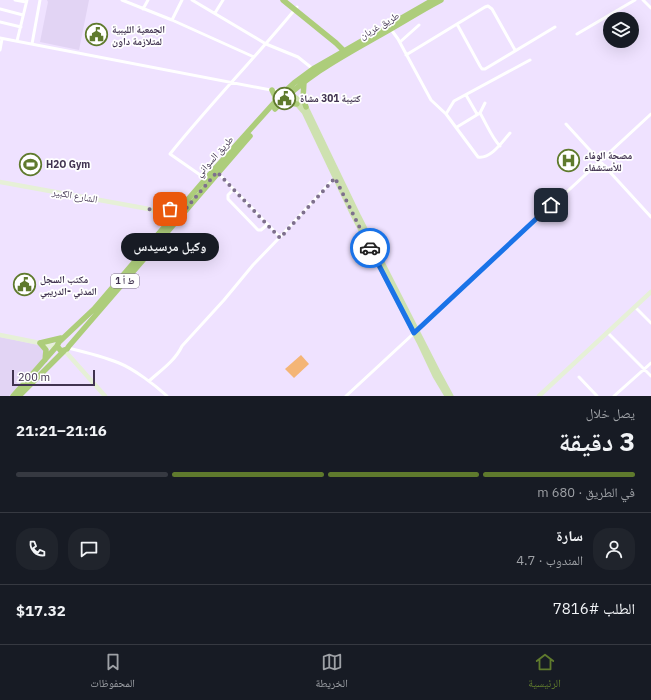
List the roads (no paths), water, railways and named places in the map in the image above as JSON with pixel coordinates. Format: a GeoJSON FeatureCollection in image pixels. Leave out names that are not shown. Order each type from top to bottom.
{"type":"FeatureCollection","features":[{"type":"Feature","properties":{"kind":"highway"},"geometry":{"type":"LineString","coordinates":[[283,0],[296,8]]}},
{"type":"Feature","properties":{"kind":"highway"},"geometry":{"type":"LineString","coordinates":[[288,0],[347,51]]}},
{"type":"Feature","properties":{"kind":"highway","name":"طريق غريان"},"geometry":{"type":"LineString","coordinates":[[390,27],[433,0]]}},
{"type":"Feature","properties":{"kind":"highway","name":"طريق غريان"},"geometry":{"type":"LineString","coordinates":[[347,51],[441,0]]}},
{"type":"Feature","properties":{"kind":"highway","name":"طريق السواني"},"geometry":{"type":"LineString","coordinates":[[57,346],[63,338],[97,306],[164,228],[177,216],[206,179],[276,104],[315,71],[347,51]]}},
{"type":"Feature","properties":{"kind":"highway","name":"طريق السواني"},"geometry":{"type":"LineString","coordinates":[[286,94],[304,82],[315,71]]}},
{"type":"Feature","properties":{"kind":"highway"},"geometry":{"type":"LineString","coordinates":[[304,82],[303,92],[306,108]]}},
{"type":"Feature","properties":{"kind":"highway"},"geometry":{"type":"LineString","coordinates":[[274,91],[276,104],[298,104]]}},
{"type":"Feature","properties":{"kind":"highway","name":"طريق السواني"},"geometry":{"type":"LineString","coordinates":[[19,396],[66,349],[177,216],[276,104]]}},
{"type":"Feature","properties":{"kind":"highway"},"geometry":{"type":"LineString","coordinates":[[164,228],[165,222],[163,211],[185,204]]}},
{"type":"Feature","properties":{"kind":"highway"},"geometry":{"type":"LineString","coordinates":[[13,396],[57,346],[60,351],[66,349],[66,341],[63,338],[40,343]]}},
{"type":"Feature","properties":{"kind":"highway"},"geometry":{"type":"LineString","coordinates":[[40,343],[46,350],[45,360]]}},
{"type":"Feature","properties":{"kind":"main road"},"geometry":{"type":"LineString","coordinates":[[286,94],[298,104],[304,112],[415,332],[435,376],[447,396]]}},
{"type":"Feature","properties":{"kind":"main road"},"geometry":{"type":"LineString","coordinates":[[286,94],[299,100],[306,108],[336,176]]}},
{"type":"Feature","properties":{"kind":"main road"},"geometry":{"type":"LineString","coordinates":[[415,332],[451,396]]}},
{"type":"Feature","properties":{"kind":"street"},"geometry":{"type":"LineString","coordinates":[[15,0],[26,1],[17,41]]}},
{"type":"Feature","properties":{"kind":"street"},"geometry":{"type":"LineString","coordinates":[[32,44],[40,0]]}},
{"type":"Feature","properties":{"kind":"street"},"geometry":{"type":"LineString","coordinates":[[122,0],[131,2],[143,9],[172,20],[254,58]]}},
{"type":"Feature","properties":{"kind":"street"},"geometry":{"type":"LineString","coordinates":[[143,9],[148,0]]}},
{"type":"Feature","properties":{"kind":"street"},"geometry":{"type":"LineString","coordinates":[[172,20],[182,0]]}},
{"type":"Feature","properties":{"kind":"street"},"geometry":{"type":"LineString","coordinates":[[192,0],[266,44],[298,56],[315,71]]}},
{"type":"Feature","properties":{"kind":"street"},"geometry":{"type":"LineString","coordinates":[[215,13],[223,0]]}},
{"type":"Feature","properties":{"kind":"street"},"geometry":{"type":"LineString","coordinates":[[577,34],[635,0]]}},
{"type":"Feature","properties":{"kind":"street"},"geometry":{"type":"LineString","coordinates":[[643,0],[651,8]]}},
{"type":"Feature","properties":{"kind":"street"},"geometry":{"type":"LineString","coordinates":[[406,54],[488,6],[492,9],[514,50]]}},
{"type":"Feature","properties":{"kind":"street"},"geometry":{"type":"LineString","coordinates":[[206,179],[170,154],[296,8]]}},
{"type":"Feature","properties":{"kind":"street"},"geometry":{"type":"LineString","coordinates":[[0,9],[23,15]]}},
{"type":"Feature","properties":{"kind":"street"},"geometry":{"type":"LineString","coordinates":[[0,22],[21,27]]}},
{"type":"Feature","properties":{"kind":"street"},"geometry":{"type":"LineString","coordinates":[[457,24],[482,69],[485,69],[514,50],[555,27]]}},
{"type":"Feature","properties":{"kind":"street"},"geometry":{"type":"LineString","coordinates":[[400,42],[419,25]]}},
{"type":"Feature","properties":{"kind":"street"},"geometry":{"type":"LineString","coordinates":[[390,27],[400,42],[431,100],[457,127],[480,158],[497,150],[510,133]]}},
{"type":"Feature","properties":{"kind":"street"},"geometry":{"type":"LineString","coordinates":[[0,50],[1,38],[232,82],[286,94]]}},
{"type":"Feature","properties":{"kind":"street"},"geometry":{"type":"LineString","coordinates":[[446,114],[454,101],[530,60]]}},
{"type":"Feature","properties":{"kind":"street"},"geometry":{"type":"LineString","coordinates":[[466,95],[500,146]]}},
{"type":"Feature","properties":{"kind":"street"},"geometry":{"type":"LineString","coordinates":[[457,127],[478,113],[485,103]]}},
{"type":"Feature","properties":{"kind":"street"},"geometry":{"type":"LineString","coordinates":[[346,396],[651,114]]}},
{"type":"Feature","properties":{"kind":"street"},"geometry":{"type":"LineString","coordinates":[[566,124],[651,217]]}},
{"type":"Feature","properties":{"kind":"street"},"geometry":{"type":"LineString","coordinates":[[217,172],[280,238]]}},
{"type":"Feature","properties":{"kind":"street"},"geometry":{"type":"LineString","coordinates":[[149,381],[179,353],[182,346],[224,300],[253,265],[280,238],[336,176]]}},
{"type":"Feature","properties":{"kind":"street","name":"الشارع الكبير"},"geometry":{"type":"LineString","coordinates":[[1,183],[163,211],[177,216]]}},
{"type":"Feature","properties":{"kind":"street"},"geometry":{"type":"LineString","coordinates":[[234,189],[228,195],[228,199],[258,230],[261,230],[268,224]]}},
{"type":"Feature","properties":{"kind":"street"},"geometry":{"type":"LineString","coordinates":[[539,396],[651,292]]}},
{"type":"Feature","properties":{"kind":"street"},"geometry":{"type":"LineString","coordinates":[[635,307],[651,323]]}},
{"type":"Feature","properties":{"kind":"street"},"geometry":{"type":"LineString","coordinates":[[608,333],[651,376]]}},
{"type":"Feature","properties":{"kind":"street"},"geometry":{"type":"LineString","coordinates":[[0,335],[57,346]]}},
{"type":"Feature","properties":{"kind":"street"},"geometry":{"type":"LineString","coordinates":[[66,349],[103,357],[121,363],[149,381],[167,396]]}},
{"type":"Feature","properties":{"kind":"street"},"geometry":{"type":"LineString","coordinates":[[66,349],[105,396]]}},
{"type":"Feature","properties":{"kind":"street"},"geometry":{"type":"LineString","coordinates":[[614,396],[651,363]]}},
{"type":"Feature","properties":{"kind":"street"},"geometry":{"type":"LineString","coordinates":[[579,377],[597,396]]}},
{"type":"Feature","properties":{"kind":"place","name":"الجمعية الليبية لمتلازمة داون"},"geometry":{"type":"Point","coordinates":[97,35]}},
{"type":"Feature","properties":{"kind":"place","name":"كتيبة 301 مشاة"},"geometry":{"type":"Point","coordinates":[285,98]}},
{"type":"Feature","properties":{"kind":"place","name":"مصحة الوفاء للأستشفاء"},"geometry":{"type":"Point","coordinates":[569,161]}},
{"type":"Feature","properties":{"kind":"place","name":"H2O Gym"},"geometry":{"type":"Point","coordinates":[30,164]}},
{"type":"Feature","properties":{"kind":"place","name":"وكيل مرسيدس"},"geometry":{"type":"Point","coordinates":[170,209]}},
{"type":"Feature","properties":{"kind":"place","name":"مكتب السجل المدني -الدريبي"},"geometry":{"type":"Point","coordinates":[24,285]}}]}
